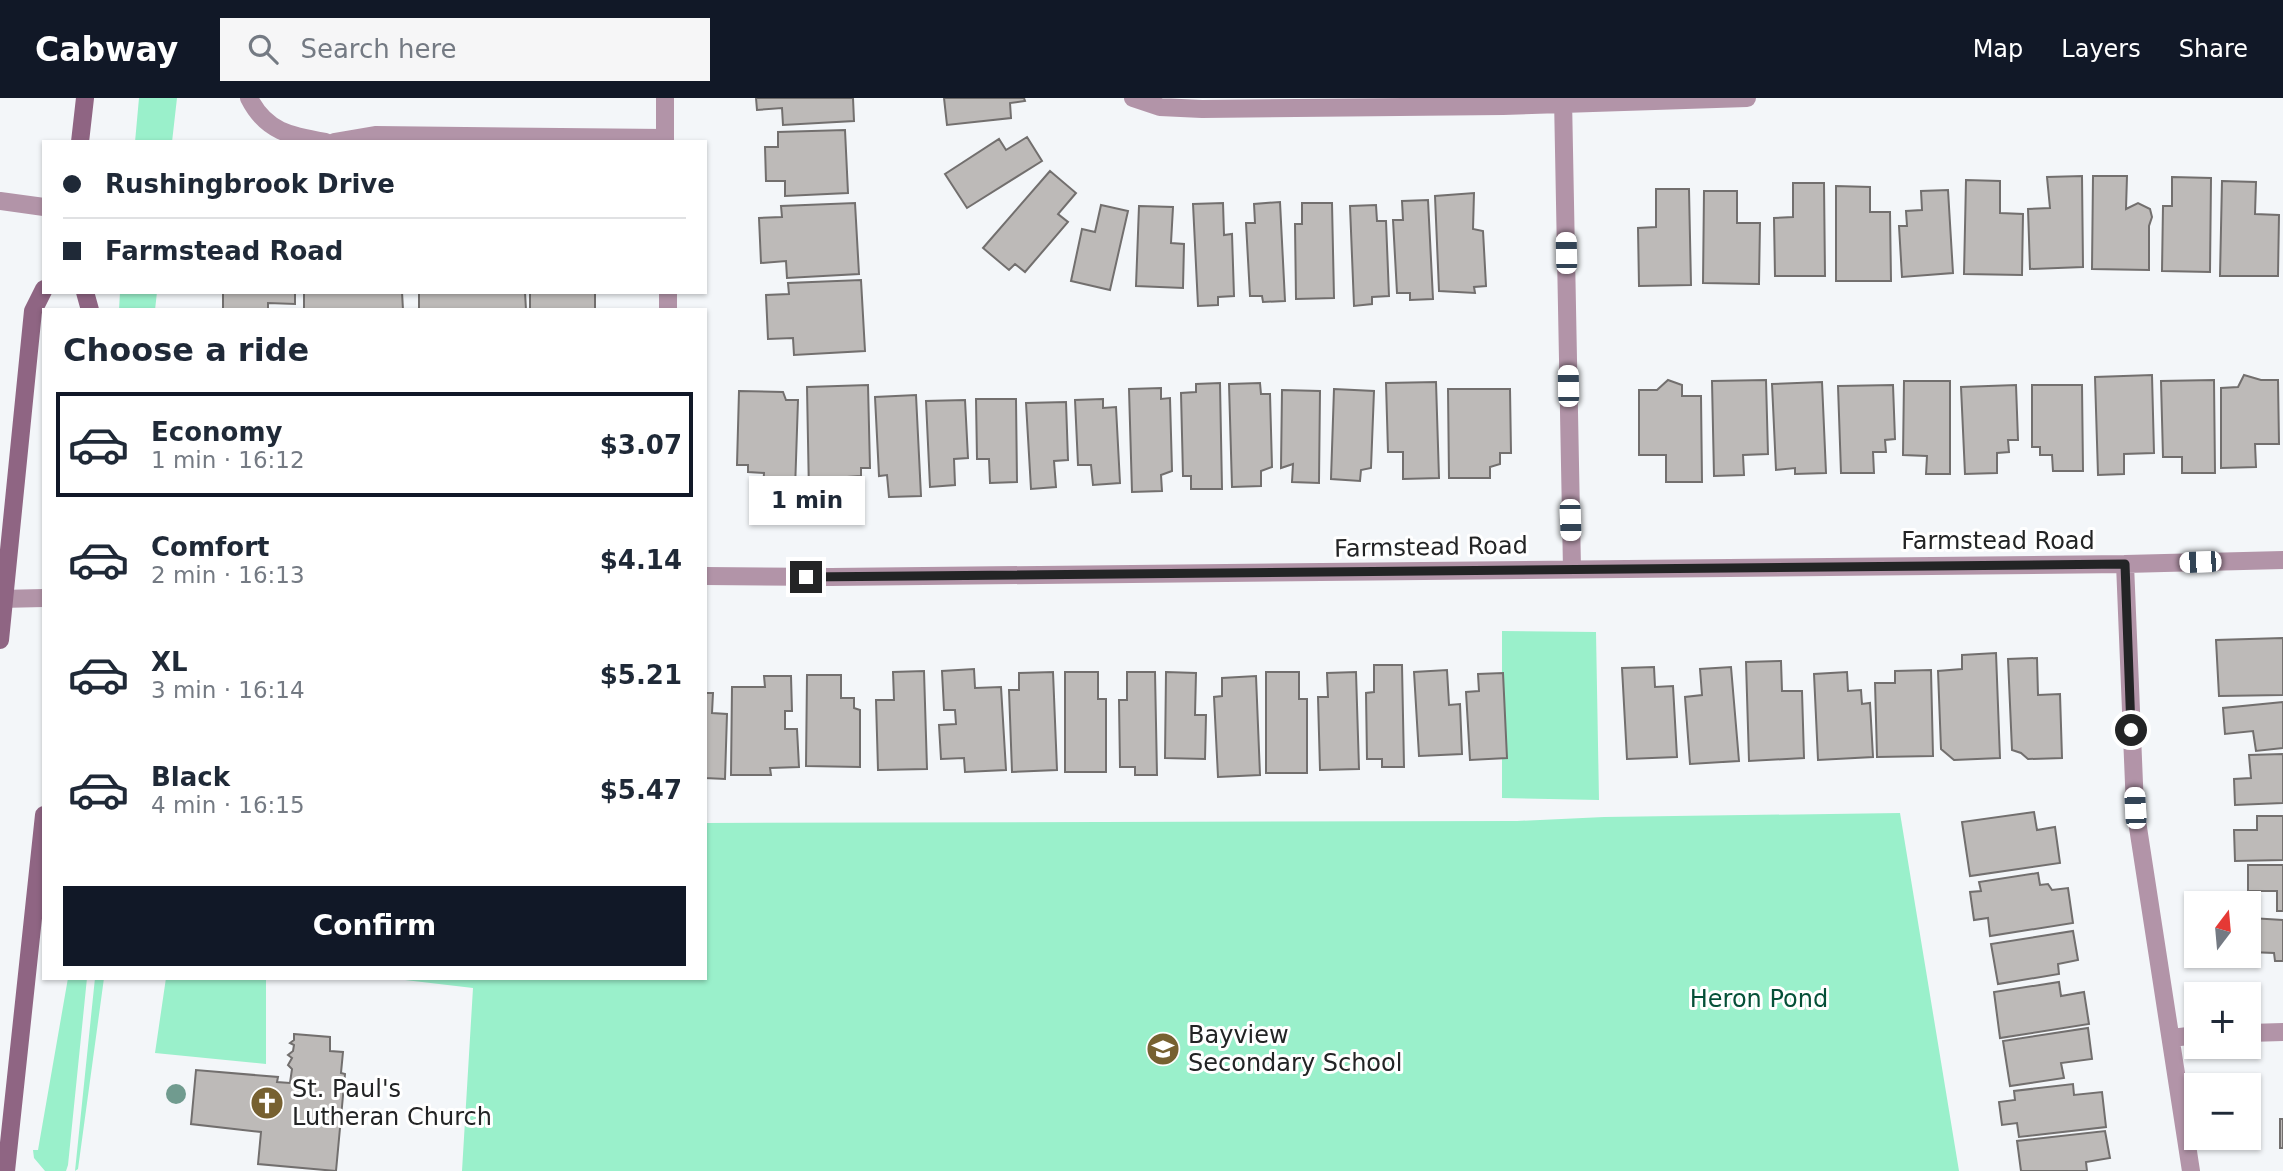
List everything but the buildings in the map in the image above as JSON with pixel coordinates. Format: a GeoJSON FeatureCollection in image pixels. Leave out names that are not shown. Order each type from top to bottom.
{"type":"FeatureCollection","features":[{"type":"Feature","properties":{"kind":"main road"},"geometry":{"type":"LineString","coordinates":[[80,140],[85,98]]}},
{"type":"Feature","properties":{"kind":"main road"},"geometry":{"type":"LineString","coordinates":[[0,640],[33,311],[42,293]]}},
{"type":"Feature","properties":{"kind":"main road"},"geometry":{"type":"LineString","coordinates":[[6,1171],[42,834]]}},
{"type":"Feature","properties":{"kind":"street"},"geometry":{"type":"LineString","coordinates":[[249,98],[257,115],[289,135],[315,140]]}},
{"type":"Feature","properties":{"kind":"street"},"geometry":{"type":"LineString","coordinates":[[346,140],[375,135],[665,140],[665,98]]}},
{"type":"Feature","properties":{"kind":"street"},"geometry":{"type":"LineString","coordinates":[[1133,98],[1160,107],[1202,109],[1747,98]]}},
{"type":"Feature","properties":{"kind":"street"},"geometry":{"type":"LineString","coordinates":[[1563,101],[1572,569]]}},
{"type":"Feature","properties":{"kind":"street"},"geometry":{"type":"LineString","coordinates":[[0,201],[42,207]]}},
{"type":"Feature","properties":{"kind":"street","name":"Farmstead Road"},"geometry":{"type":"LineString","coordinates":[[707,576],[873,577],[2125,564],[2283,559]]}},
{"type":"Feature","properties":{"kind":"street"},"geometry":{"type":"LineString","coordinates":[[2125,564],[2135,808],[2192,1171]]}},
{"type":"Feature","properties":{"kind":"street"},"geometry":{"type":"LineString","coordinates":[[3,598],[42,598]]}},
{"type":"Feature","properties":{"kind":"street"},"geometry":{"type":"LineString","coordinates":[[2261,1033],[2283,1032]]}},
{"type":"Feature","properties":{"kind":"street"},"geometry":{"type":"LineString","coordinates":[[2172,1038],[2184,1036]]}},
{"type":"Feature","properties":{"kind":"green space"},"geometry":{"type":"Polygon","coordinates":[[[139,98],[177,98],[172,140],[135,140],[139,98]]]}},
{"type":"Feature","properties":{"kind":"green space"},"geometry":{"type":"Polygon","coordinates":[[[120,294],[157,294],[155,308],[119,308],[120,294]]]}},
{"type":"Feature","properties":{"kind":"green space"},"geometry":{"type":"Polygon","coordinates":[[[1502,631],[1596,632],[1599,800],[1502,798],[1502,631]]]}},
{"type":"Feature","properties":{"kind":"green space","name":"Bayview Secondary School"},"geometry":{"type":"Polygon","coordinates":[[[1900,813],[1959,1171],[462,1171],[473,988],[405,980],[707,980],[707,823],[1517,821],[1604,817],[1900,813]]]}},
{"type":"Feature","properties":{"kind":"green space"},"geometry":{"type":"Polygon","coordinates":[[[68,980],[87,980],[66,1171],[45,1171],[34,1158],[33,1150],[38,1150],[68,980]]]}},
{"type":"Feature","properties":{"kind":"green space"},"geometry":{"type":"Polygon","coordinates":[[[95,980],[104,980],[78,1169],[75,1171],[95,980]]]}},
{"type":"Feature","properties":{"kind":"green space"},"geometry":{"type":"Polygon","coordinates":[[[166,980],[266,980],[266,1064],[155,1053],[166,980]]]}},
{"type":"Feature","properties":{"kind":"place","name":"Bayview Secondary School"},"geometry":{"type":"Point","coordinates":[1163,1049]}},
{"type":"Feature","properties":{"kind":"place","name":"St. Paul's Lutheran Church"},"geometry":{"type":"Point","coordinates":[267,1103]}},
{"type":"Feature","properties":{"kind":"route"},"geometry":{"type":"LineString","coordinates":[[806,577],[2125,564],[2131,730]]}},
{"type":"Feature","properties":{"kind":"park label","name":"Heron Pond"},"geometry":{"type":"Point","coordinates":[1759,999]}}]}
